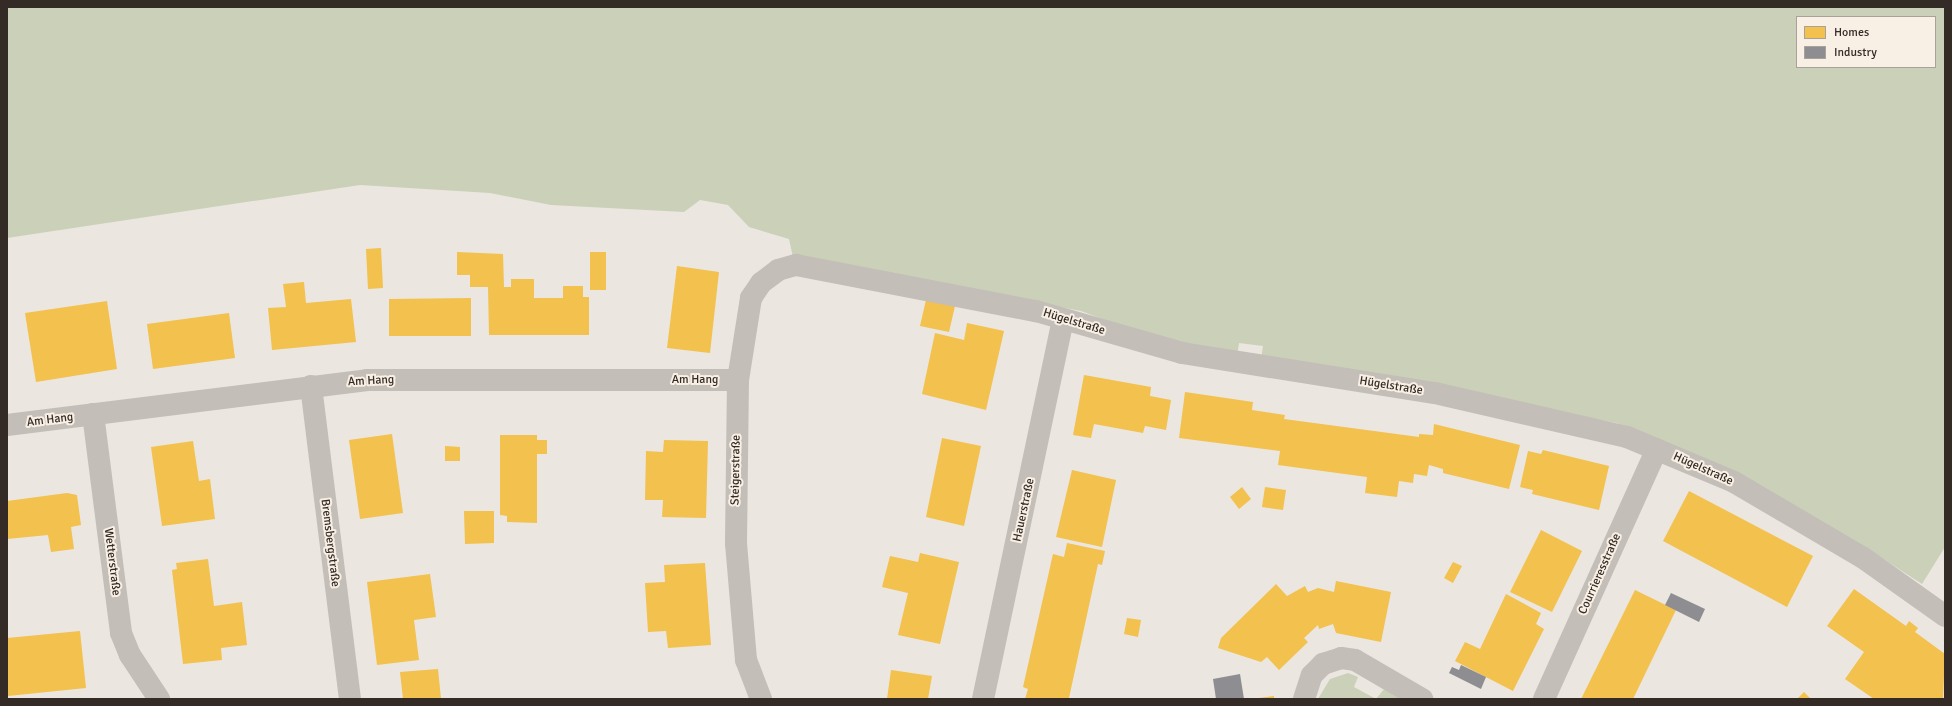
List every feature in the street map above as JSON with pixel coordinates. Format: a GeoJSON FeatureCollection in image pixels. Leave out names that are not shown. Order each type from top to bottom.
{"type":"FeatureCollection","features":[{"type":"Feature","properties":{"kind":"street","name":"Hügelstraße"},"geometry":{"type":"LineString","coordinates":[[796,265],[1036,311],[1063,321],[1182,353],[1435,393],[1627,437],[1734,482],[1862,557],[1945,616]]}},
{"type":"Feature","properties":{"kind":"street","name":"Steigerstraße"},"geometry":{"type":"LineString","coordinates":[[761,699],[746,660],[736,543],[738,380],[751,298],[761,283],[778,270],[796,265]]}},
{"type":"Feature","properties":{"kind":"street","name":"Hauerstraße"},"geometry":{"type":"LineString","coordinates":[[983,699],[1063,321]]}},
{"type":"Feature","properties":{"kind":"street","name":"Am Hang"},"geometry":{"type":"LineString","coordinates":[[7,425],[367,380],[738,380]]}},
{"type":"Feature","properties":{"kind":"street","name":"Bremsbergstraße"},"geometry":{"type":"LineString","coordinates":[[311,386],[350,699]]}},
{"type":"Feature","properties":{"kind":"street","name":"Wetterstraße"},"geometry":{"type":"LineString","coordinates":[[93,414],[121,633],[130,655],[156,698]]}},
{"type":"Feature","properties":{"kind":"street","name":"Courrieresstraße"},"geometry":{"type":"LineString","coordinates":[[1544,699],[1657,449]]}},
{"type":"Feature","properties":{"kind":"street"},"geometry":{"type":"LineString","coordinates":[[1304,699],[1312,675],[1323,664],[1341,658],[1355,660],[1422,699]]}},
{"type":"Feature","properties":{"kind":"green space"},"geometry":{"type":"Polygon","coordinates":[[[7,7],[1945,7],[1945,547],[1922,584],[1868,549],[1732,471],[1617,423],[1261,359],[1263,346],[1239,343],[1237,356],[1160,340],[1081,311],[793,257],[789,239],[749,227],[728,205],[700,200],[684,212],[551,205],[490,193],[360,185],[7,238],[7,7]]]}},
{"type":"Feature","properties":{"kind":"green space"},"geometry":{"type":"Polygon","coordinates":[[[1348,673],[1358,677],[1354,687],[1376,699],[1318,699],[1330,679],[1348,673]]]}},
{"type":"Feature","properties":{"kind":"green space"},"geometry":{"type":"Polygon","coordinates":[[[1385,688],[1404,699],[1376,699],[1385,688]]]}},
{"type":"Feature","properties":{"kind":"building: Homes"},"geometry":{"type":"Polygon","coordinates":[[[381,248],[383,288],[368,289],[366,249],[381,248]]]}},
{"type":"Feature","properties":{"kind":"building: Homes"},"geometry":{"type":"Polygon","coordinates":[[[457,252],[503,254],[504,287],[511,287],[511,279],[534,279],[534,298],[563,298],[563,286],[583,286],[583,297],[589,297],[589,335],[489,335],[488,287],[470,287],[470,275],[457,275],[457,252]]]}},
{"type":"Feature","properties":{"kind":"building: Homes"},"geometry":{"type":"Polygon","coordinates":[[[590,252],[606,252],[606,290],[590,290],[590,252]]]}},
{"type":"Feature","properties":{"kind":"building: Homes"},"geometry":{"type":"Polygon","coordinates":[[[677,266],[719,272],[710,353],[667,348],[677,266]]]}},
{"type":"Feature","properties":{"kind":"building: Homes"},"geometry":{"type":"Polygon","coordinates":[[[304,282],[306,303],[351,299],[356,342],[272,350],[268,308],[286,307],[283,284],[304,282]]]}},
{"type":"Feature","properties":{"kind":"building: Homes"},"geometry":{"type":"Polygon","coordinates":[[[471,298],[471,336],[389,336],[389,299],[471,298]]]}},
{"type":"Feature","properties":{"kind":"building: Homes"},"geometry":{"type":"Polygon","coordinates":[[[926,300],[955,306],[949,332],[920,326],[926,300]]]}},
{"type":"Feature","properties":{"kind":"building: Homes"},"geometry":{"type":"Polygon","coordinates":[[[107,301],[117,369],[36,382],[25,313],[107,301]]]}},
{"type":"Feature","properties":{"kind":"building: Homes"},"geometry":{"type":"Polygon","coordinates":[[[229,313],[235,358],[153,369],[147,324],[229,313]]]}},
{"type":"Feature","properties":{"kind":"building: Homes"},"geometry":{"type":"Polygon","coordinates":[[[967,323],[1004,331],[986,410],[922,394],[935,333],[964,340],[967,323]]]}},
{"type":"Feature","properties":{"kind":"building: Homes"},"geometry":{"type":"Polygon","coordinates":[[[1084,375],[1151,387],[1150,396],[1171,400],[1166,430],[1145,426],[1143,433],[1094,424],[1091,438],[1073,435],[1084,375]]]}},
{"type":"Feature","properties":{"kind":"building: Homes"},"geometry":{"type":"Polygon","coordinates":[[[1185,392],[1253,402],[1252,410],[1285,415],[1284,419],[1419,437],[1419,434],[1433,435],[1434,424],[1520,445],[1509,489],[1443,473],[1443,469],[1429,465],[1427,476],[1414,474],[1413,483],[1399,481],[1397,497],[1365,493],[1367,477],[1278,465],[1280,451],[1179,438],[1185,392]]]}},
{"type":"Feature","properties":{"kind":"building: Homes"},"geometry":{"type":"Polygon","coordinates":[[[392,434],[403,513],[360,519],[349,440],[392,434]]]}},
{"type":"Feature","properties":{"kind":"building: Homes"},"geometry":{"type":"Polygon","coordinates":[[[500,435],[537,435],[537,440],[547,440],[547,454],[537,454],[537,523],[507,522],[507,516],[500,515],[500,435]]]}},
{"type":"Feature","properties":{"kind":"building: Homes"},"geometry":{"type":"Polygon","coordinates":[[[942,438],[981,446],[964,526],[926,517],[942,438]]]}},
{"type":"Feature","properties":{"kind":"building: Homes"},"geometry":{"type":"Polygon","coordinates":[[[664,440],[708,441],[706,518],[662,517],[663,500],[645,500],[646,451],[663,452],[664,440]]]}},
{"type":"Feature","properties":{"kind":"building: Homes"},"geometry":{"type":"Polygon","coordinates":[[[193,441],[199,481],[210,479],[215,519],[162,526],[151,447],[193,441]]]}},
{"type":"Feature","properties":{"kind":"building: Homes"},"geometry":{"type":"Polygon","coordinates":[[[445,446],[460,447],[460,461],[445,461],[445,446]]]}},
{"type":"Feature","properties":{"kind":"building: Homes"},"geometry":{"type":"Polygon","coordinates":[[[1543,450],[1609,466],[1599,510],[1532,494],[1533,490],[1520,487],[1528,451],[1541,454],[1543,450]]]}},
{"type":"Feature","properties":{"kind":"building: Homes"},"geometry":{"type":"Polygon","coordinates":[[[1072,470],[1116,480],[1102,547],[1056,537],[1072,470]]]}},
{"type":"Feature","properties":{"kind":"building: Homes"},"geometry":{"type":"Polygon","coordinates":[[[1242,487],[1251,499],[1239,509],[1230,497],[1242,487]]]}},
{"type":"Feature","properties":{"kind":"building: Homes"},"geometry":{"type":"Polygon","coordinates":[[[1265,487],[1286,490],[1283,510],[1262,507],[1265,487]]]}},
{"type":"Feature","properties":{"kind":"building: Homes"},"geometry":{"type":"Polygon","coordinates":[[[1689,491],[1813,556],[1787,607],[1663,541],[1689,491]]]}},
{"type":"Feature","properties":{"kind":"building: Homes"},"geometry":{"type":"Polygon","coordinates":[[[67,493],[77,495],[81,525],[71,527],[74,549],[51,552],[48,535],[7,539],[7,501],[67,493]]]}},
{"type":"Feature","properties":{"kind":"building: Homes"},"geometry":{"type":"Polygon","coordinates":[[[464,511],[494,511],[494,543],[465,544],[464,511]]]}},
{"type":"Feature","properties":{"kind":"building: Homes"},"geometry":{"type":"Polygon","coordinates":[[[1541,530],[1582,551],[1552,612],[1510,592],[1541,530]]]}},
{"type":"Feature","properties":{"kind":"building: Homes"},"geometry":{"type":"Polygon","coordinates":[[[1067,543],[1105,551],[1102,565],[1098,564],[1069,698],[1025,699],[1028,689],[1023,687],[1053,554],[1064,557],[1067,543]]]}},
{"type":"Feature","properties":{"kind":"building: Homes"},"geometry":{"type":"Polygon","coordinates":[[[920,553],[959,562],[940,644],[898,635],[908,593],[882,587],[890,556],[918,562],[920,553]]]}},
{"type":"Feature","properties":{"kind":"building: Homes"},"geometry":{"type":"Polygon","coordinates":[[[208,559],[214,606],[242,602],[247,645],[221,648],[222,660],[183,664],[172,570],[177,569],[176,563],[208,559]]]}},
{"type":"Feature","properties":{"kind":"building: Homes"},"geometry":{"type":"Polygon","coordinates":[[[1453,562],[1462,566],[1453,583],[1444,578],[1453,562]]]}},
{"type":"Feature","properties":{"kind":"building: Homes"},"geometry":{"type":"Polygon","coordinates":[[[705,563],[711,645],[668,648],[666,631],[648,632],[645,583],[665,582],[664,565],[705,563]]]}},
{"type":"Feature","properties":{"kind":"building: Homes"},"geometry":{"type":"Polygon","coordinates":[[[430,574],[436,617],[414,620],[419,660],[377,665],[367,582],[430,574]]]}},
{"type":"Feature","properties":{"kind":"building: Homes"},"geometry":{"type":"Polygon","coordinates":[[[1336,581],[1391,592],[1381,642],[1336,633],[1333,624],[1319,629],[1318,625],[1304,638],[1308,642],[1279,670],[1267,657],[1261,662],[1218,648],[1221,638],[1276,584],[1287,596],[1305,586],[1308,592],[1318,588],[1334,592],[1336,581]]]}},
{"type":"Feature","properties":{"kind":"building: Homes"},"geometry":{"type":"Polygon","coordinates":[[[1854,589],[1906,626],[1909,621],[1918,628],[1915,632],[1945,654],[1943,699],[1874,699],[1845,679],[1864,652],[1827,626],[1854,589]]]}},
{"type":"Feature","properties":{"kind":"building: Homes"},"geometry":{"type":"Polygon","coordinates":[[[1635,590],[1676,610],[1633,699],[1581,699],[1635,590]]]}},
{"type":"Feature","properties":{"kind":"building: Homes"},"geometry":{"type":"Polygon","coordinates":[[[1506,594],[1541,613],[1536,624],[1544,629],[1513,691],[1455,661],[1465,642],[1480,649],[1506,594]]]}},
{"type":"Feature","properties":{"kind":"building: Homes"},"geometry":{"type":"Polygon","coordinates":[[[1127,618],[1141,620],[1138,637],[1124,634],[1127,618]]]}},
{"type":"Feature","properties":{"kind":"building: Homes"},"geometry":{"type":"Polygon","coordinates":[[[80,631],[86,688],[8,696],[7,638],[80,631]]]}},
{"type":"Feature","properties":{"kind":"building: Homes"},"geometry":{"type":"Polygon","coordinates":[[[438,669],[441,699],[403,699],[400,672],[438,669]]]}},
{"type":"Feature","properties":{"kind":"building: Homes"},"geometry":{"type":"Polygon","coordinates":[[[891,670],[932,676],[928,699],[887,699],[891,670]]]}},
{"type":"Feature","properties":{"kind":"building: Homes"},"geometry":{"type":"Polygon","coordinates":[[[1804,692],[1811,699],[1797,699],[1804,692]]]}},
{"type":"Feature","properties":{"kind":"building: Homes"},"geometry":{"type":"Polygon","coordinates":[[[1274,696],[1274,699],[1259,699],[1259,698],[1274,696]]]}},
{"type":"Feature","properties":{"kind":"building: Industry"},"geometry":{"type":"Polygon","coordinates":[[[1671,593],[1705,609],[1699,622],[1665,605],[1671,593]]]}},
{"type":"Feature","properties":{"kind":"building: Industry"},"geometry":{"type":"Polygon","coordinates":[[[1461,665],[1486,677],[1481,689],[1449,673],[1452,667],[1459,670],[1461,665]]]}},
{"type":"Feature","properties":{"kind":"building: Industry"},"geometry":{"type":"Polygon","coordinates":[[[1240,674],[1244,699],[1216,699],[1213,679],[1240,674]]]}}]}
